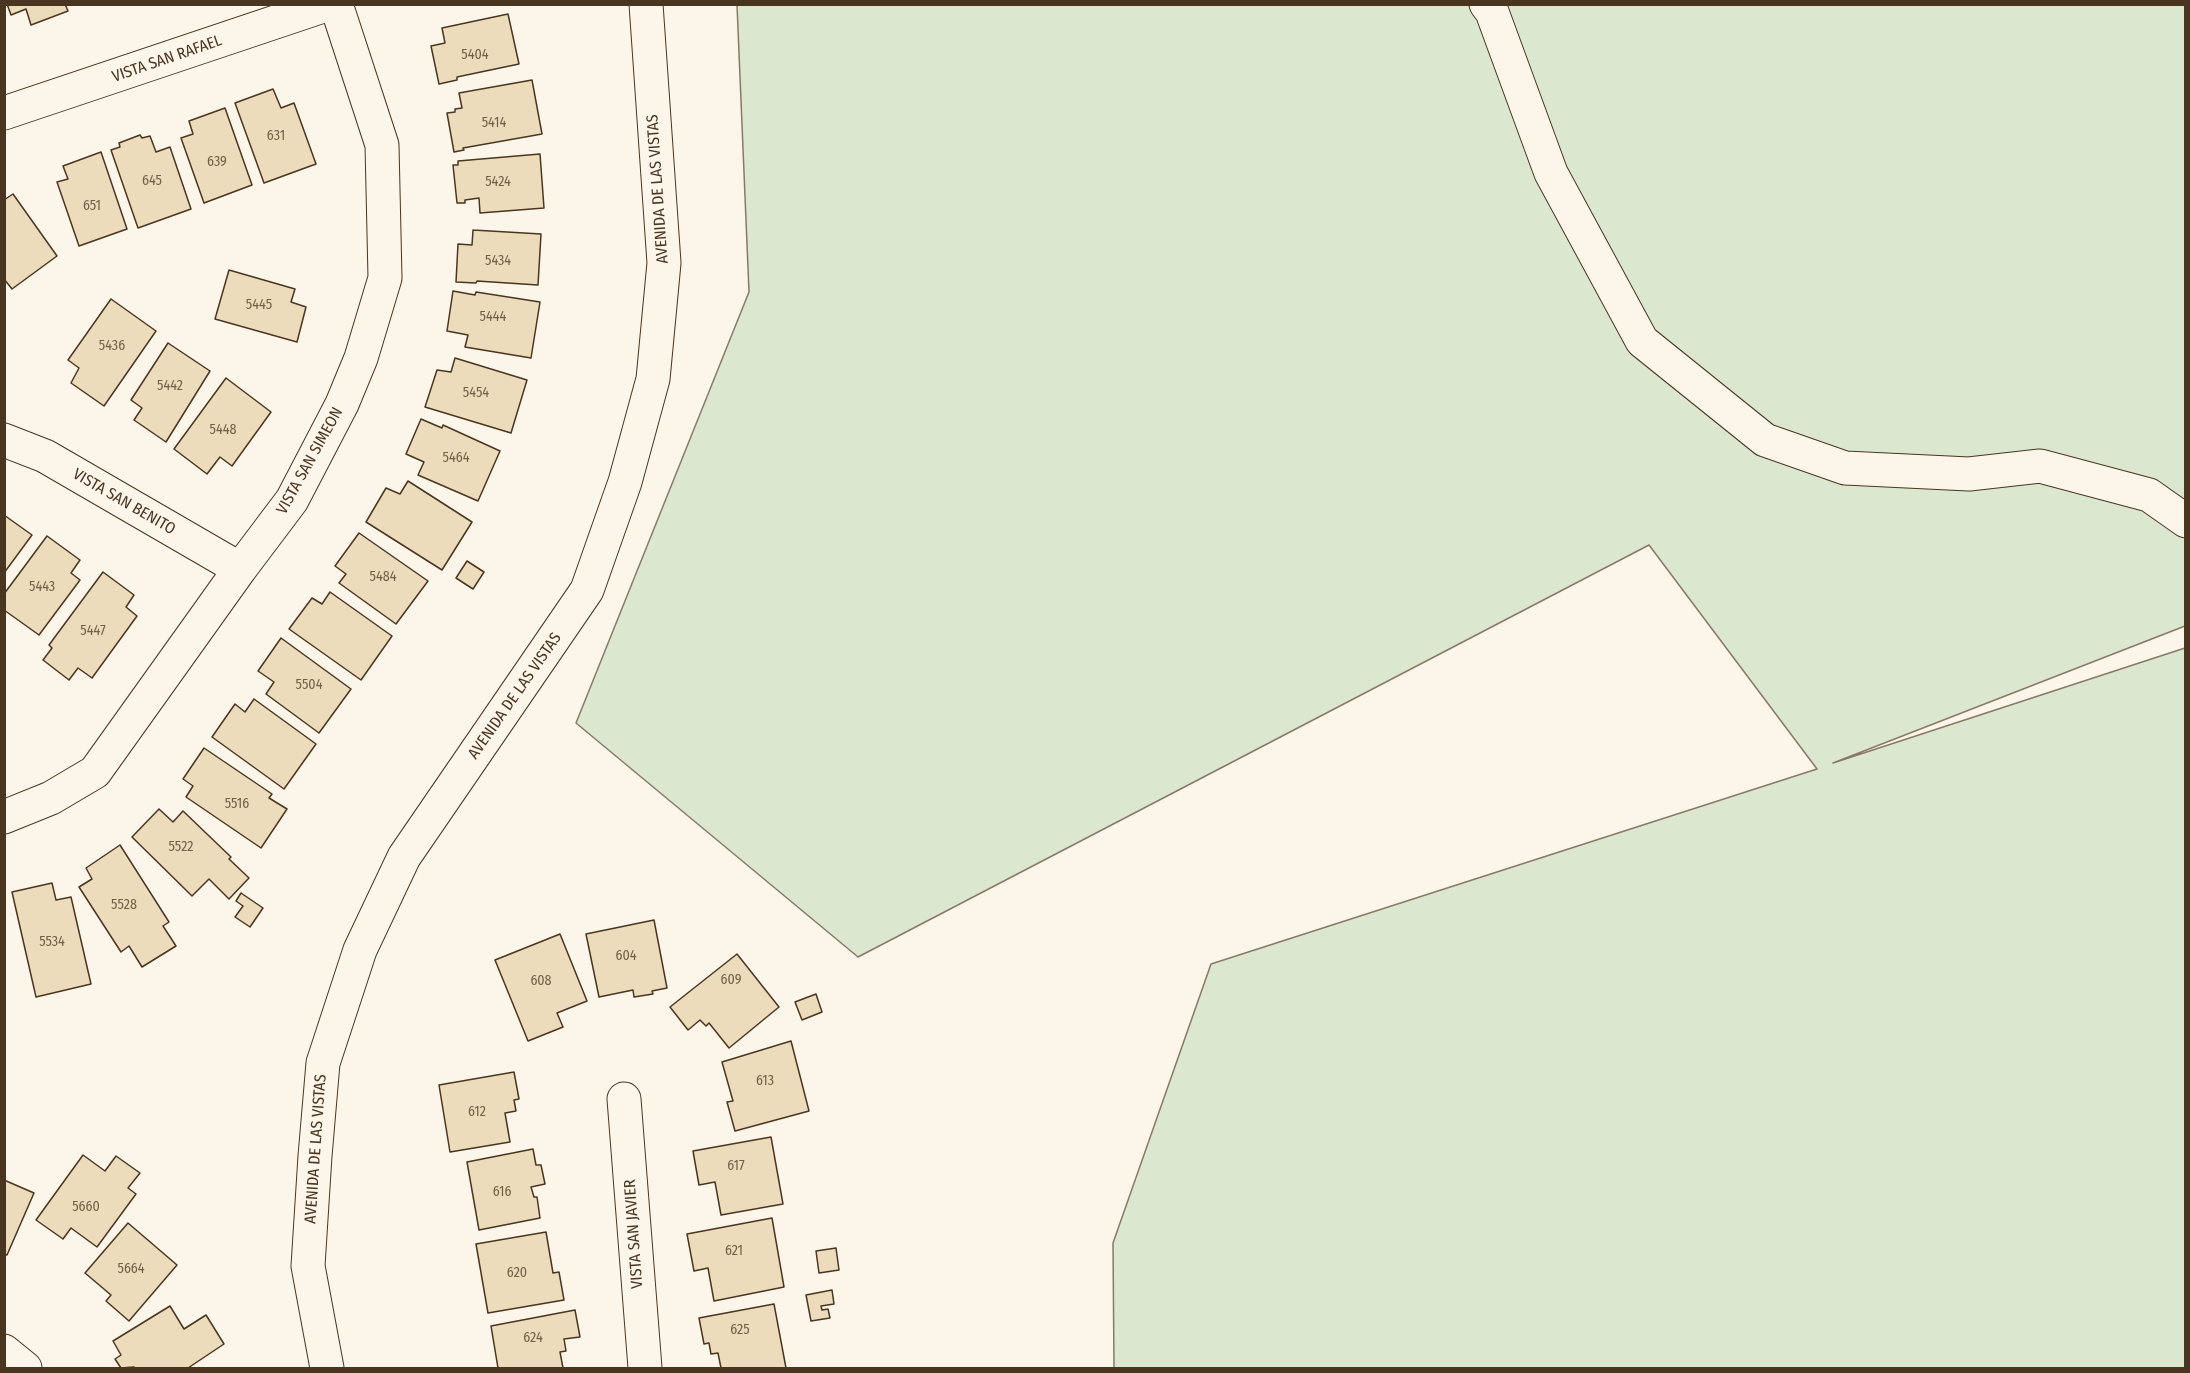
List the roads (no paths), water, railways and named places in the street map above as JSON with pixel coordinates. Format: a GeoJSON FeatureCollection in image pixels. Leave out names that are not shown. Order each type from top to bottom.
{"type":"FeatureCollection","features":[{"type":"Feature","properties":{"kind":"street","name":"VISTA SAN RAFAEL"},"geometry":{"type":"LineString","coordinates":[[4,113],[329,4]]}},
{"type":"Feature","properties":{"kind":"street","name":"VISTA SAN SIMEON"},"geometry":{"type":"LineString","coordinates":[[4,818],[51,798],[95,772],[292,500],[342,404],[361,358],[385,278],[381,146],[336,4]]}},
{"type":"Feature","properties":{"kind":"street","name":"AVENIDA DE LAS VISTAS"},"geometry":{"type":"LineString","coordinates":[[327,1368],[308,1266],[315,1156],[323,1063],[356,961],[404,857],[587,590],[625,482],[653,379],[664,263],[646,4]]}},
{"type":"Feature","properties":{"kind":"street"},"geometry":{"type":"LineString","coordinates":[[1486,4],[1492,12],[1551,173],[1642,341],[1765,440],[1845,468],[1969,474],[2040,466],[2149,495],[2186,521]]}},
{"type":"Feature","properties":{"kind":"street","name":"VISTA SAN BENITO"},"geometry":{"type":"LineString","coordinates":[[4,440],[45,456],[240,569]]}},
{"type":"Feature","properties":{"kind":"street","name":"VISTA SAN JAVIER"},"geometry":{"type":"LineString","coordinates":[[624,1099],[645,1368]]}},
{"type":"Feature","properties":{"kind":"street"},"geometry":{"type":"LineString","coordinates":[[4,1350],[25,1368]]}}]}
